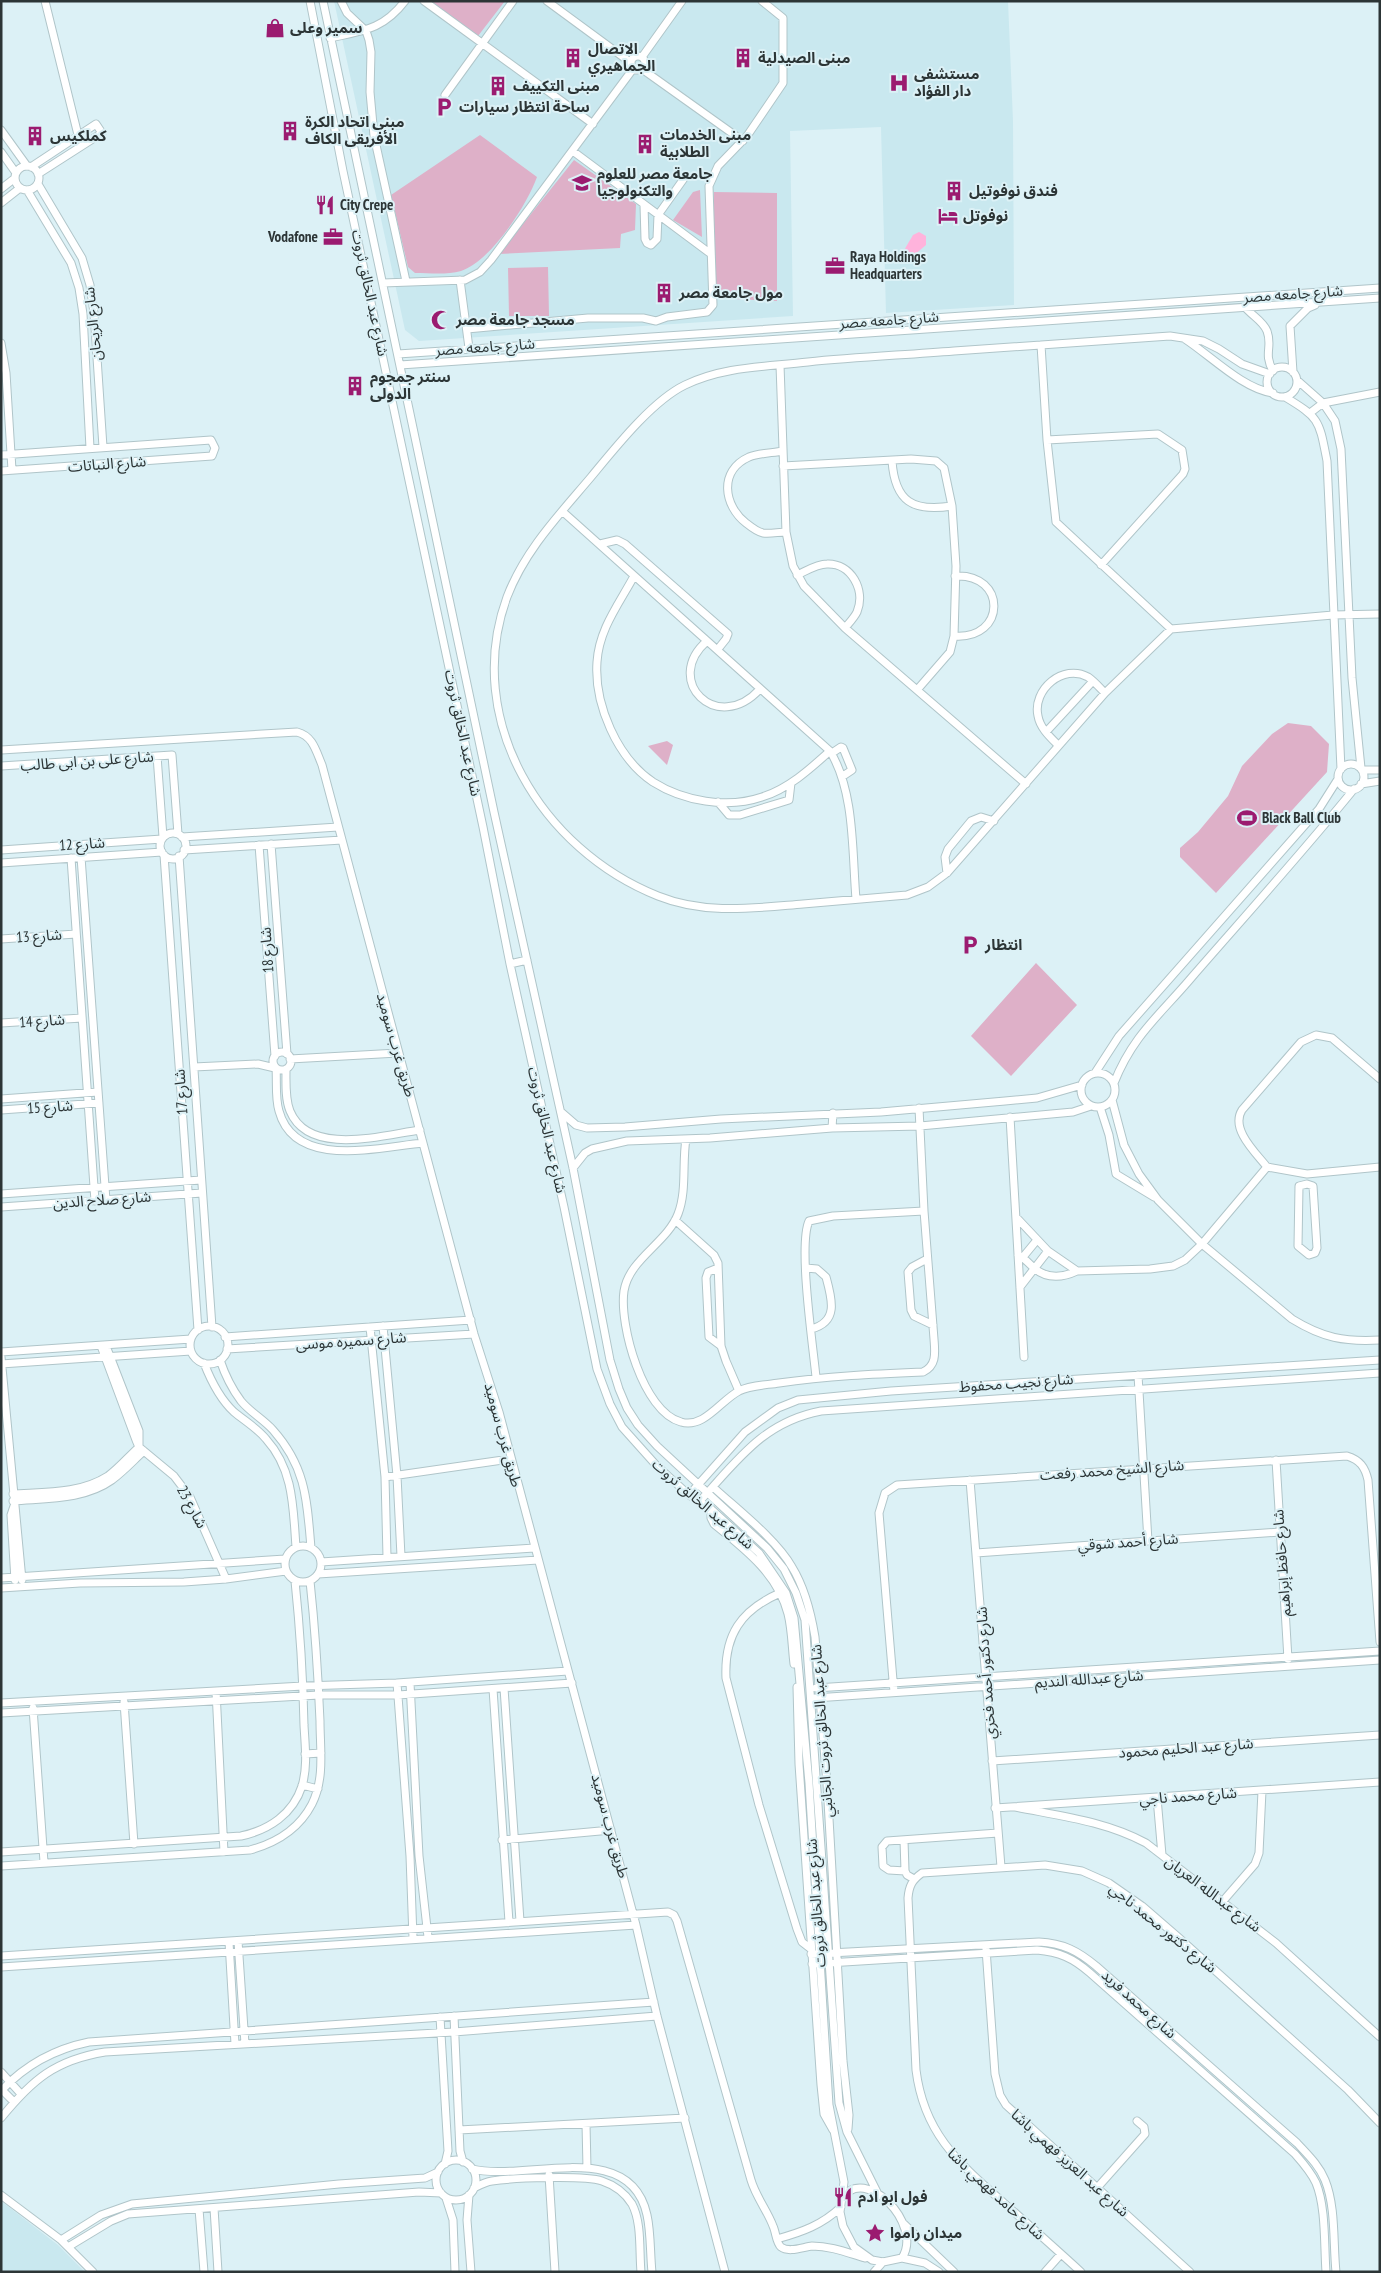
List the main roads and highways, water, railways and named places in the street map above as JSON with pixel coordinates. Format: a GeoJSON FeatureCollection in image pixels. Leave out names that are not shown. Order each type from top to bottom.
{"type":"FeatureCollection","features":[{"type":"Feature","properties":{"kind":"place","name":"سمير وعلى"},"geometry":{"type":"Point","coordinates":[275,28]}},
{"type":"Feature","properties":{"kind":"place","name":"الاتصال الجماهيري"},"geometry":{"type":"Point","coordinates":[573,58]}},
{"type":"Feature","properties":{"kind":"place","name":"مبنى الصيدلية"},"geometry":{"type":"Point","coordinates":[743,58]}},
{"type":"Feature","properties":{"kind":"place","name":"مستشفى دار الفؤاد"},"geometry":{"type":"Point","coordinates":[899,83]}},
{"type":"Feature","properties":{"kind":"place","name":"مبنى التكييف"},"geometry":{"type":"Point","coordinates":[498,86]}},
{"type":"Feature","properties":{"kind":"place","name":"ساحة انتظار سيارات"},"geometry":{"type":"Point","coordinates":[444,107]}},
{"type":"Feature","properties":{"kind":"place","name":"مبنى اتحاد الكرة الأفريقى الكاف"},"geometry":{"type":"Point","coordinates":[290,131]}},
{"type":"Feature","properties":{"kind":"place","name":"كملكيس"},"geometry":{"type":"Point","coordinates":[35,136]}},
{"type":"Feature","properties":{"kind":"place","name":"مبنى الخدمات الطلابية"},"geometry":{"type":"Point","coordinates":[645,144]}},
{"type":"Feature","properties":{"kind":"place","name":"جامعة مصر للعلوم والتكنولوجيا"},"geometry":{"type":"Point","coordinates":[582,183]}},
{"type":"Feature","properties":{"kind":"place","name":"فندق نوفوتيل"},"geometry":{"type":"Point","coordinates":[954,191]}},
{"type":"Feature","properties":{"kind":"place","name":"City Crepe"},"geometry":{"type":"Point","coordinates":[325,205]}},
{"type":"Feature","properties":{"kind":"place","name":"نوفوتل"},"geometry":{"type":"Point","coordinates":[948,216]}},
{"type":"Feature","properties":{"kind":"place","name":"Vodafone"},"geometry":{"type":"Point","coordinates":[333,237]}},
{"type":"Feature","properties":{"kind":"place","name":"Raya Holdings Headquarters"},"geometry":{"type":"Point","coordinates":[835,266]}},
{"type":"Feature","properties":{"kind":"place","name":"مول جامعة مصر"},"geometry":{"type":"Point","coordinates":[664,293]}},
{"type":"Feature","properties":{"kind":"place","name":"مسجد جامعة مصر"},"geometry":{"type":"Point","coordinates":[441,320]}},
{"type":"Feature","properties":{"kind":"place","name":"سنتر جمجوم الدولى"},"geometry":{"type":"Point","coordinates":[355,386]}},
{"type":"Feature","properties":{"kind":"place","name":"Black Ball Club"},"geometry":{"type":"Point","coordinates":[1247,818]}},
{"type":"Feature","properties":{"kind":"place","name":"انتظار"},"geometry":{"type":"Point","coordinates":[970,945]}},
{"type":"Feature","properties":{"kind":"place","name":"فول ابو ادم"},"geometry":{"type":"Point","coordinates":[843,2197]}},
{"type":"Feature","properties":{"kind":"place","name":"ميدان راموا"},"geometry":{"type":"Point","coordinates":[875,2233]}}]}
